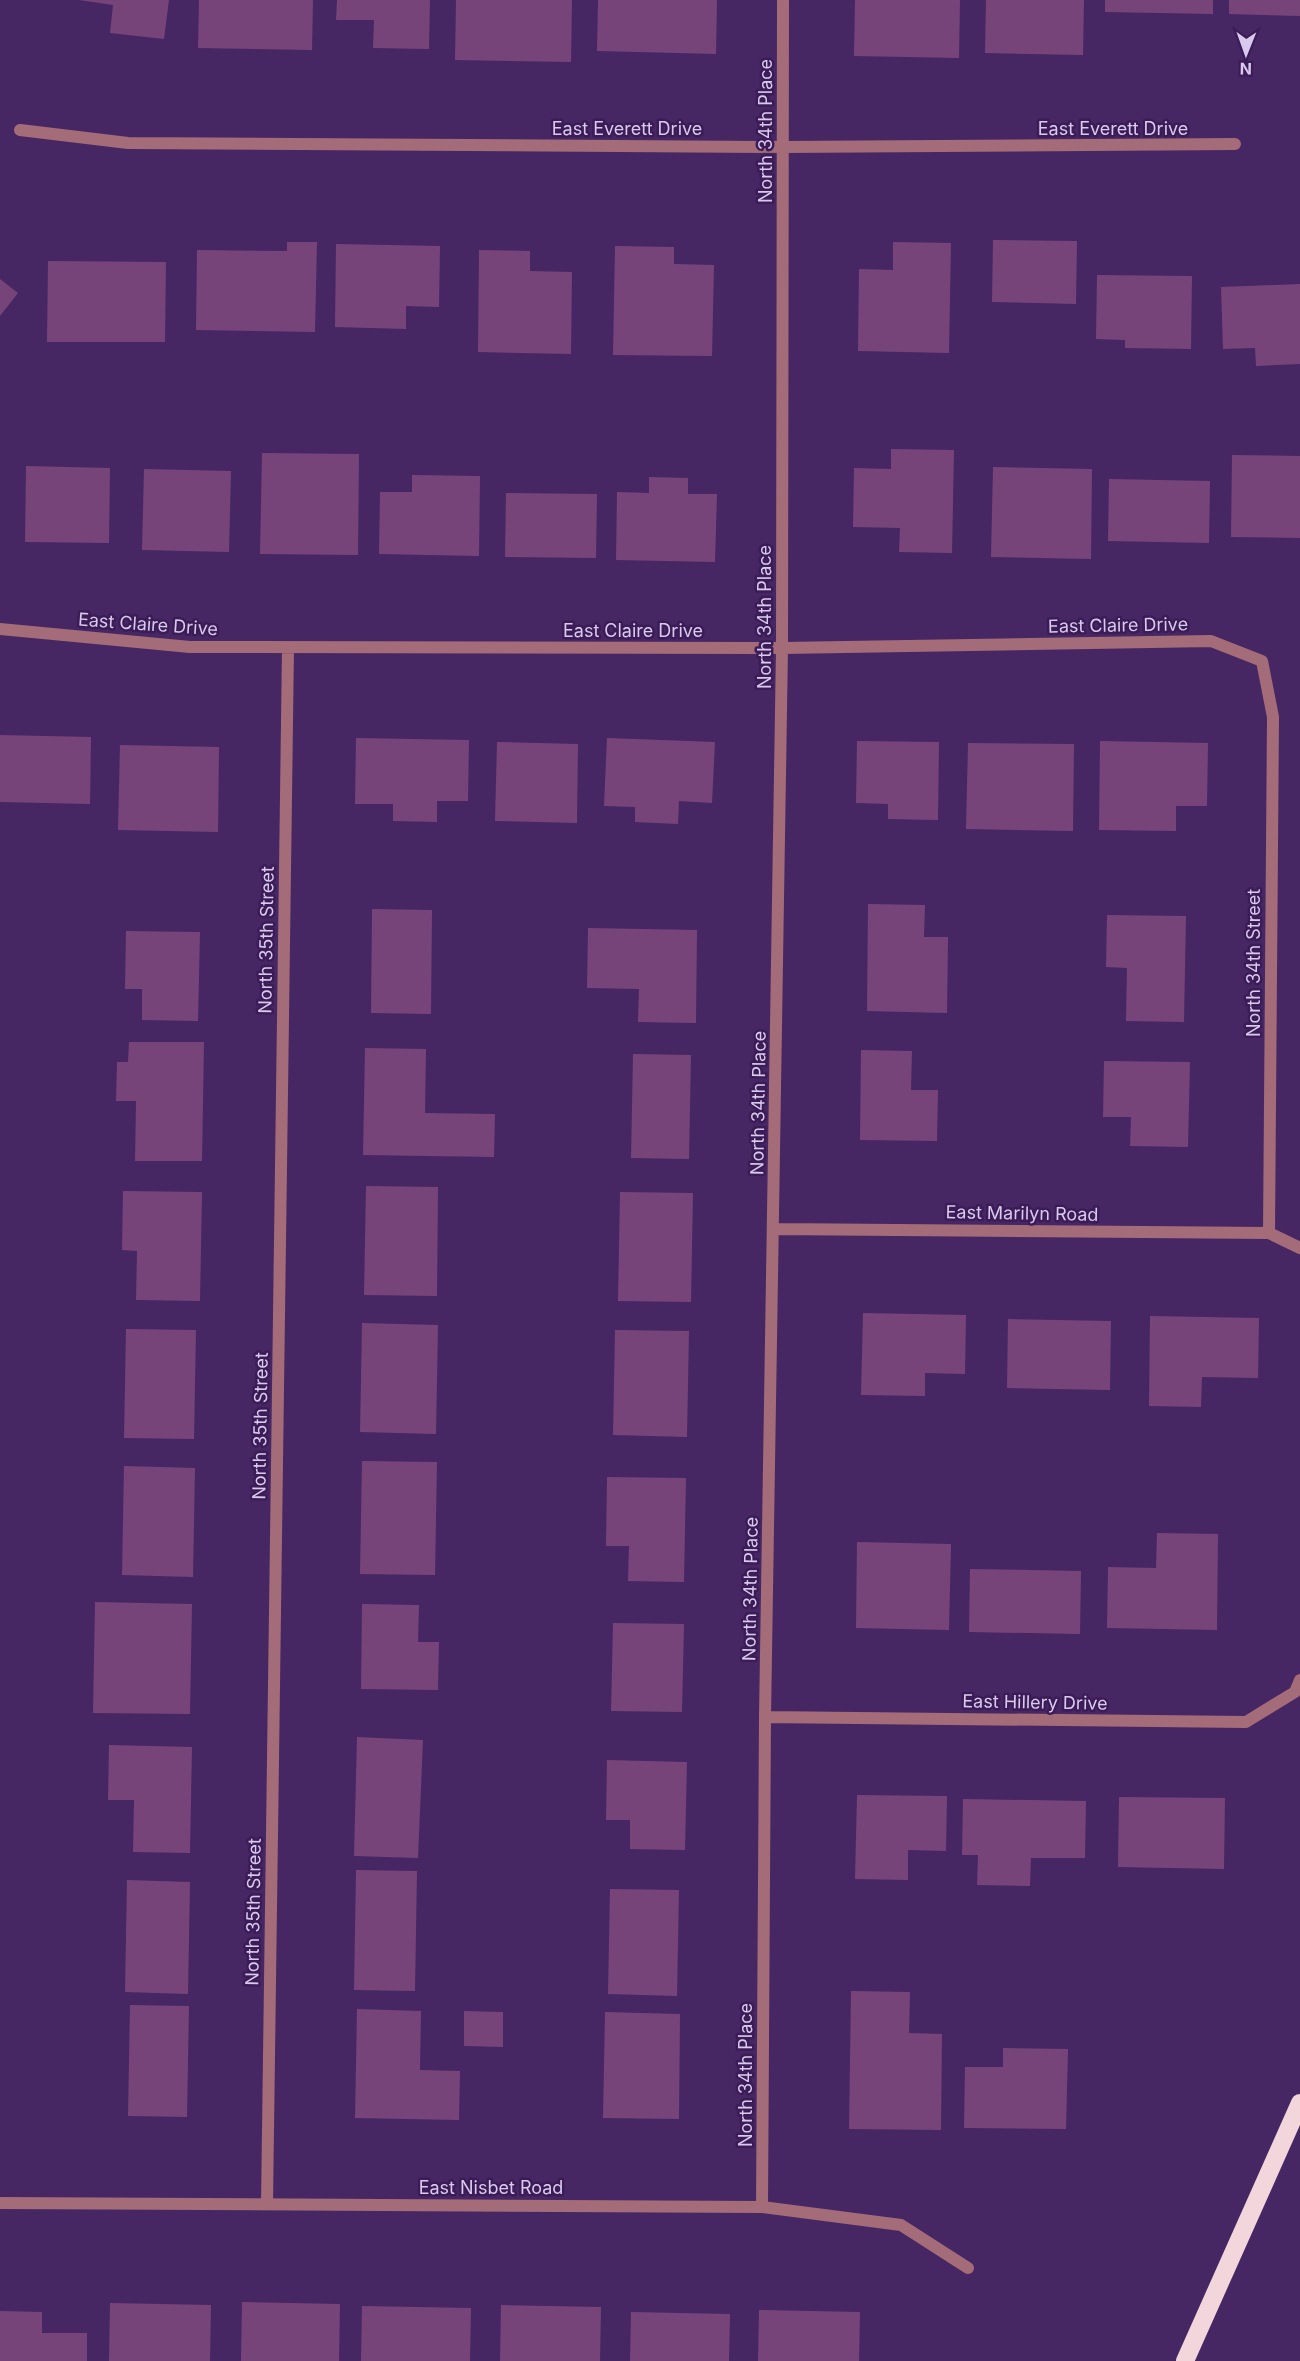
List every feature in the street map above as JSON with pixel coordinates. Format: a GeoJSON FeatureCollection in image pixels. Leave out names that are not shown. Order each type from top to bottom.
{"type":"FeatureCollection","features":[{"type":"Feature","properties":{"kind":"highway"},"geometry":{"type":"LineString","coordinates":[[1185,2361],[1300,2103]]}},
{"type":"Feature","properties":{"kind":"street","name":"North 34th Place"},"geometry":{"type":"LineString","coordinates":[[762,2207],[765,1717],[782,648],[783,0]]}},
{"type":"Feature","properties":{"kind":"street","name":"East Everett Drive"},"geometry":{"type":"LineString","coordinates":[[20,130],[128,143],[783,147],[1235,144]]}},
{"type":"Feature","properties":{"kind":"street","name":"East Claire Drive"},"geometry":{"type":"LineString","coordinates":[[0,629],[190,647],[288,648],[782,648],[1211,641],[1262,661]]}},
{"type":"Feature","properties":{"kind":"street","name":"North 35th Street"},"geometry":{"type":"LineString","coordinates":[[267,2204],[288,648]]}},
{"type":"Feature","properties":{"kind":"street","name":"North 34th Street"},"geometry":{"type":"LineString","coordinates":[[1262,661],[1273,717],[1269,1233]]}},
{"type":"Feature","properties":{"kind":"street","name":"East Marilyn Road"},"geometry":{"type":"LineString","coordinates":[[774,1229],[1269,1233]]}},
{"type":"Feature","properties":{"kind":"street"},"geometry":{"type":"LineString","coordinates":[[1269,1233],[1300,1248]]}},
{"type":"Feature","properties":{"kind":"street","name":"East Hillery Drive"},"geometry":{"type":"LineString","coordinates":[[765,1717],[1246,1722],[1295,1692],[1300,1680]]}},
{"type":"Feature","properties":{"kind":"street","name":"East Nisbet Road"},"geometry":{"type":"LineString","coordinates":[[0,2203],[762,2207],[901,2225],[968,2268]]}},
{"type":"Feature","properties":{"kind":"building"},"geometry":{"type":"Polygon","coordinates":[[[79,0],[169,0],[164,39],[110,33],[113,5],[79,0]]]}},
{"type":"Feature","properties":{"kind":"building"},"geometry":{"type":"Polygon","coordinates":[[[199,0],[313,0],[312,50],[198,48],[199,0]]]}},
{"type":"Feature","properties":{"kind":"building"},"geometry":{"type":"Polygon","coordinates":[[[337,0],[430,0],[429,49],[373,48],[374,20],[336,20],[337,0]]]}},
{"type":"Feature","properties":{"kind":"building"},"geometry":{"type":"Polygon","coordinates":[[[456,0],[572,0],[571,62],[455,60],[456,0]]]}},
{"type":"Feature","properties":{"kind":"building"},"geometry":{"type":"Polygon","coordinates":[[[598,0],[717,0],[716,54],[597,51],[598,0]]]}},
{"type":"Feature","properties":{"kind":"building"},"geometry":{"type":"Polygon","coordinates":[[[855,0],[960,0],[959,58],[854,56],[855,0]]]}},
{"type":"Feature","properties":{"kind":"building"},"geometry":{"type":"Polygon","coordinates":[[[986,0],[1084,0],[1083,55],[985,53],[986,0]]]}},
{"type":"Feature","properties":{"kind":"building"},"geometry":{"type":"Polygon","coordinates":[[[1105,0],[1213,0],[1213,14],[1105,12],[1105,0]]]}},
{"type":"Feature","properties":{"kind":"building"},"geometry":{"type":"Polygon","coordinates":[[[1229,0],[1300,0],[1300,16],[1229,14],[1229,0]]]}},
{"type":"Feature","properties":{"kind":"building"},"geometry":{"type":"Polygon","coordinates":[[[993,240],[1077,241],[1076,304],[992,302],[993,240]]]}},
{"type":"Feature","properties":{"kind":"building"},"geometry":{"type":"Polygon","coordinates":[[[287,242],[317,242],[315,332],[196,330],[197,250],[287,251],[287,242]]]}},
{"type":"Feature","properties":{"kind":"building"},"geometry":{"type":"Polygon","coordinates":[[[893,242],[951,243],[949,353],[858,351],[859,269],[893,270],[893,242]]]}},
{"type":"Feature","properties":{"kind":"building"},"geometry":{"type":"Polygon","coordinates":[[[336,244],[440,246],[439,307],[406,306],[406,329],[335,327],[336,244]]]}},
{"type":"Feature","properties":{"kind":"building"},"geometry":{"type":"Polygon","coordinates":[[[615,246],[674,247],[674,264],[714,265],[712,356],[613,355],[615,246]]]}},
{"type":"Feature","properties":{"kind":"building"},"geometry":{"type":"Polygon","coordinates":[[[479,250],[530,251],[530,271],[572,272],[571,354],[478,352],[479,250]]]}},
{"type":"Feature","properties":{"kind":"building"},"geometry":{"type":"Polygon","coordinates":[[[48,261],[166,262],[165,342],[47,342],[48,261]]]}},
{"type":"Feature","properties":{"kind":"building"},"geometry":{"type":"Polygon","coordinates":[[[1097,275],[1192,276],[1191,349],[1125,348],[1125,340],[1096,339],[1097,275]]]}},
{"type":"Feature","properties":{"kind":"building"},"geometry":{"type":"Polygon","coordinates":[[[0,279],[18,293],[0,316],[0,279]]]}},
{"type":"Feature","properties":{"kind":"building"},"geometry":{"type":"Polygon","coordinates":[[[1300,284],[1300,364],[1256,366],[1255,348],[1223,349],[1221,287],[1300,284]]]}},
{"type":"Feature","properties":{"kind":"building"},"geometry":{"type":"Polygon","coordinates":[[[891,449],[954,450],[952,553],[899,552],[900,528],[853,527],[854,468],[891,469],[891,449]]]}},
{"type":"Feature","properties":{"kind":"building"},"geometry":{"type":"Polygon","coordinates":[[[262,453],[359,454],[358,555],[260,554],[262,453]]]}},
{"type":"Feature","properties":{"kind":"building"},"geometry":{"type":"Polygon","coordinates":[[[1232,455],[1300,456],[1300,538],[1231,537],[1232,455]]]}},
{"type":"Feature","properties":{"kind":"building"},"geometry":{"type":"Polygon","coordinates":[[[26,466],[110,468],[109,543],[25,542],[26,466]]]}},
{"type":"Feature","properties":{"kind":"building"},"geometry":{"type":"Polygon","coordinates":[[[993,467],[1092,469],[1091,559],[991,557],[993,467]]]}},
{"type":"Feature","properties":{"kind":"building"},"geometry":{"type":"Polygon","coordinates":[[[144,469],[231,471],[229,552],[142,550],[144,469]]]}},
{"type":"Feature","properties":{"kind":"building"},"geometry":{"type":"Polygon","coordinates":[[[412,475],[480,476],[479,556],[379,554],[380,492],[412,492],[412,475]]]}},
{"type":"Feature","properties":{"kind":"building"},"geometry":{"type":"Polygon","coordinates":[[[649,477],[688,478],[688,494],[717,494],[715,562],[616,560],[617,492],[649,493],[649,477]]]}},
{"type":"Feature","properties":{"kind":"building"},"geometry":{"type":"Polygon","coordinates":[[[1109,479],[1210,481],[1209,543],[1108,541],[1109,479]]]}},
{"type":"Feature","properties":{"kind":"building"},"geometry":{"type":"Polygon","coordinates":[[[506,493],[597,494],[596,558],[505,557],[506,493]]]}},
{"type":"Feature","properties":{"kind":"building"},"geometry":{"type":"Polygon","coordinates":[[[0,735],[91,737],[90,804],[0,802],[0,735]]]}},
{"type":"Feature","properties":{"kind":"building"},"geometry":{"type":"Polygon","coordinates":[[[356,738],[469,740],[468,801],[437,801],[437,822],[393,821],[393,804],[355,804],[356,738]]]}},
{"type":"Feature","properties":{"kind":"building"},"geometry":{"type":"Polygon","coordinates":[[[607,738],[715,742],[712,803],[679,801],[678,824],[635,822],[635,807],[604,806],[607,738]]]}},
{"type":"Feature","properties":{"kind":"building"},"geometry":{"type":"Polygon","coordinates":[[[857,741],[939,742],[938,820],[888,819],[888,804],[856,803],[857,741]]]}},
{"type":"Feature","properties":{"kind":"building"},"geometry":{"type":"Polygon","coordinates":[[[1100,741],[1208,743],[1207,806],[1176,806],[1176,831],[1099,830],[1100,741]]]}},
{"type":"Feature","properties":{"kind":"building"},"geometry":{"type":"Polygon","coordinates":[[[497,742],[578,744],[577,823],[495,821],[497,742]]]}},
{"type":"Feature","properties":{"kind":"building"},"geometry":{"type":"Polygon","coordinates":[[[968,743],[1074,744],[1073,831],[966,829],[968,743]]]}},
{"type":"Feature","properties":{"kind":"building"},"geometry":{"type":"Polygon","coordinates":[[[120,745],[219,747],[218,832],[118,830],[120,745]]]}},
{"type":"Feature","properties":{"kind":"building"},"geometry":{"type":"Polygon","coordinates":[[[868,904],[925,905],[924,937],[948,937],[947,1013],[867,1011],[868,904]]]}},
{"type":"Feature","properties":{"kind":"building"},"geometry":{"type":"Polygon","coordinates":[[[372,909],[432,910],[431,1014],[371,1013],[372,909]]]}},
{"type":"Feature","properties":{"kind":"building"},"geometry":{"type":"Polygon","coordinates":[[[1107,915],[1186,916],[1184,1022],[1126,1021],[1127,968],[1106,967],[1107,915]]]}},
{"type":"Feature","properties":{"kind":"building"},"geometry":{"type":"Polygon","coordinates":[[[588,928],[697,930],[696,1023],[638,1022],[639,989],[587,988],[588,928]]]}},
{"type":"Feature","properties":{"kind":"building"},"geometry":{"type":"Polygon","coordinates":[[[126,931],[200,932],[198,1021],[142,1020],[142,989],[125,989],[126,931]]]}},
{"type":"Feature","properties":{"kind":"building"},"geometry":{"type":"Polygon","coordinates":[[[129,1042],[204,1042],[202,1161],[135,1161],[136,1101],[116,1101],[117,1062],[128,1062],[129,1042]]]}},
{"type":"Feature","properties":{"kind":"building"},"geometry":{"type":"Polygon","coordinates":[[[365,1048],[426,1049],[425,1113],[495,1114],[494,1157],[363,1155],[365,1048]]]}},
{"type":"Feature","properties":{"kind":"building"},"geometry":{"type":"Polygon","coordinates":[[[861,1050],[912,1051],[911,1090],[938,1090],[937,1141],[860,1140],[861,1050]]]}},
{"type":"Feature","properties":{"kind":"building"},"geometry":{"type":"Polygon","coordinates":[[[633,1054],[691,1055],[689,1159],[631,1158],[633,1054]]]}},
{"type":"Feature","properties":{"kind":"building"},"geometry":{"type":"Polygon","coordinates":[[[1104,1061],[1190,1062],[1188,1147],[1130,1146],[1131,1117],[1103,1117],[1104,1061]]]}},
{"type":"Feature","properties":{"kind":"building"},"geometry":{"type":"Polygon","coordinates":[[[366,1186],[438,1187],[437,1296],[364,1295],[366,1186]]]}},
{"type":"Feature","properties":{"kind":"building"},"geometry":{"type":"Polygon","coordinates":[[[123,1191],[202,1192],[200,1301],[136,1300],[137,1251],[122,1250],[123,1191]]]}},
{"type":"Feature","properties":{"kind":"building"},"geometry":{"type":"Polygon","coordinates":[[[620,1192],[693,1193],[691,1302],[618,1301],[620,1192]]]}},
{"type":"Feature","properties":{"kind":"building"},"geometry":{"type":"Polygon","coordinates":[[[863,1313],[966,1315],[965,1374],[925,1373],[925,1396],[861,1395],[863,1313]]]}},
{"type":"Feature","properties":{"kind":"building"},"geometry":{"type":"Polygon","coordinates":[[[1150,1316],[1259,1318],[1258,1378],[1202,1377],[1201,1407],[1149,1406],[1150,1316]]]}},
{"type":"Feature","properties":{"kind":"building"},"geometry":{"type":"Polygon","coordinates":[[[1008,1319],[1111,1321],[1110,1390],[1007,1388],[1008,1319]]]}},
{"type":"Feature","properties":{"kind":"building"},"geometry":{"type":"Polygon","coordinates":[[[362,1323],[438,1325],[436,1434],[360,1432],[362,1323]]]}},
{"type":"Feature","properties":{"kind":"building"},"geometry":{"type":"Polygon","coordinates":[[[126,1329],[196,1330],[194,1439],[124,1438],[126,1329]]]}},
{"type":"Feature","properties":{"kind":"building"},"geometry":{"type":"Polygon","coordinates":[[[615,1330],[689,1331],[687,1437],[613,1435],[615,1330]]]}},
{"type":"Feature","properties":{"kind":"building"},"geometry":{"type":"Polygon","coordinates":[[[362,1461],[437,1462],[435,1575],[360,1574],[362,1461]]]}},
{"type":"Feature","properties":{"kind":"building"},"geometry":{"type":"Polygon","coordinates":[[[124,1466],[195,1468],[193,1577],[122,1575],[124,1466]]]}},
{"type":"Feature","properties":{"kind":"building"},"geometry":{"type":"Polygon","coordinates":[[[607,1477],[686,1478],[684,1582],[628,1581],[629,1546],[606,1546],[607,1477]]]}},
{"type":"Feature","properties":{"kind":"building"},"geometry":{"type":"Polygon","coordinates":[[[1157,1533],[1218,1534],[1217,1630],[1107,1628],[1108,1567],[1156,1568],[1157,1533]]]}},
{"type":"Feature","properties":{"kind":"building"},"geometry":{"type":"Polygon","coordinates":[[[857,1542],[951,1544],[949,1630],[856,1628],[857,1542]]]}},
{"type":"Feature","properties":{"kind":"building"},"geometry":{"type":"Polygon","coordinates":[[[970,1569],[1081,1571],[1080,1634],[969,1632],[970,1569]]]}},
{"type":"Feature","properties":{"kind":"building"},"geometry":{"type":"Polygon","coordinates":[[[95,1602],[192,1604],[190,1714],[93,1713],[95,1602]]]}},
{"type":"Feature","properties":{"kind":"building"},"geometry":{"type":"Polygon","coordinates":[[[362,1604],[419,1605],[418,1642],[439,1642],[438,1690],[361,1689],[362,1604]]]}},
{"type":"Feature","properties":{"kind":"building"},"geometry":{"type":"Polygon","coordinates":[[[613,1623],[684,1624],[682,1712],[611,1711],[613,1623]]]}},
{"type":"Feature","properties":{"kind":"building"},"geometry":{"type":"Polygon","coordinates":[[[357,1737],[423,1740],[418,1858],[354,1856],[357,1737]]]}},
{"type":"Feature","properties":{"kind":"building"},"geometry":{"type":"Polygon","coordinates":[[[109,1745],[192,1747],[190,1853],[133,1852],[134,1800],[108,1800],[109,1745]]]}},
{"type":"Feature","properties":{"kind":"building"},"geometry":{"type":"Polygon","coordinates":[[[607,1760],[687,1762],[685,1850],[630,1849],[630,1820],[606,1820],[607,1760]]]}},
{"type":"Feature","properties":{"kind":"building"},"geometry":{"type":"Polygon","coordinates":[[[857,1795],[947,1796],[946,1851],[908,1850],[908,1880],[855,1879],[857,1795]]]}},
{"type":"Feature","properties":{"kind":"building"},"geometry":{"type":"Polygon","coordinates":[[[1119,1797],[1225,1798],[1224,1869],[1118,1867],[1119,1797]]]}},
{"type":"Feature","properties":{"kind":"building"},"geometry":{"type":"Polygon","coordinates":[[[963,1799],[1086,1801],[1085,1858],[1031,1858],[1030,1886],[977,1885],[978,1855],[962,1855],[963,1799]]]}},
{"type":"Feature","properties":{"kind":"building"},"geometry":{"type":"Polygon","coordinates":[[[356,1870],[417,1871],[415,1991],[354,1990],[356,1870]]]}},
{"type":"Feature","properties":{"kind":"building"},"geometry":{"type":"Polygon","coordinates":[[[127,1880],[190,1882],[188,1994],[125,1992],[127,1880]]]}},
{"type":"Feature","properties":{"kind":"building"},"geometry":{"type":"Polygon","coordinates":[[[610,1889],[679,1890],[677,1996],[608,1994],[610,1889]]]}},
{"type":"Feature","properties":{"kind":"building"},"geometry":{"type":"Polygon","coordinates":[[[851,1991],[910,1992],[909,2033],[942,2034],[941,2130],[849,2129],[851,1991]]]}},
{"type":"Feature","properties":{"kind":"building"},"geometry":{"type":"Polygon","coordinates":[[[130,2005],[189,2006],[187,2117],[128,2116],[130,2005]]]}},
{"type":"Feature","properties":{"kind":"building"},"geometry":{"type":"Polygon","coordinates":[[[357,2009],[421,2011],[420,2070],[460,2071],[459,2120],[355,2118],[357,2009]]]}},
{"type":"Feature","properties":{"kind":"building"},"geometry":{"type":"Polygon","coordinates":[[[464,2011],[503,2012],[503,2047],[464,2046],[464,2011]]]}},
{"type":"Feature","properties":{"kind":"building"},"geometry":{"type":"Polygon","coordinates":[[[605,2012],[680,2014],[679,2119],[603,2118],[605,2012]]]}},
{"type":"Feature","properties":{"kind":"building"},"geometry":{"type":"Polygon","coordinates":[[[1003,2048],[1068,2049],[1066,2129],[964,2128],[965,2067],[1003,2067],[1003,2048]]]}},
{"type":"Feature","properties":{"kind":"building"},"geometry":{"type":"Polygon","coordinates":[[[242,2302],[340,2304],[339,2361],[241,2361],[242,2302]]]}},
{"type":"Feature","properties":{"kind":"building"},"geometry":{"type":"Polygon","coordinates":[[[110,2303],[211,2305],[210,2361],[109,2361],[110,2303]]]}},
{"type":"Feature","properties":{"kind":"building"},"geometry":{"type":"Polygon","coordinates":[[[501,2305],[601,2307],[600,2361],[500,2361],[501,2305]]]}},
{"type":"Feature","properties":{"kind":"building"},"geometry":{"type":"Polygon","coordinates":[[[362,2306],[471,2308],[470,2361],[361,2361],[362,2306]]]}},
{"type":"Feature","properties":{"kind":"building"},"geometry":{"type":"Polygon","coordinates":[[[759,2310],[860,2312],[859,2361],[758,2361],[759,2310]]]}},
{"type":"Feature","properties":{"kind":"building"},"geometry":{"type":"Polygon","coordinates":[[[0,2311],[42,2312],[42,2333],[87,2333],[87,2361],[0,2361],[0,2311]]]}},
{"type":"Feature","properties":{"kind":"building"},"geometry":{"type":"Polygon","coordinates":[[[631,2312],[730,2314],[729,2361],[630,2361],[631,2312]]]}}]}
